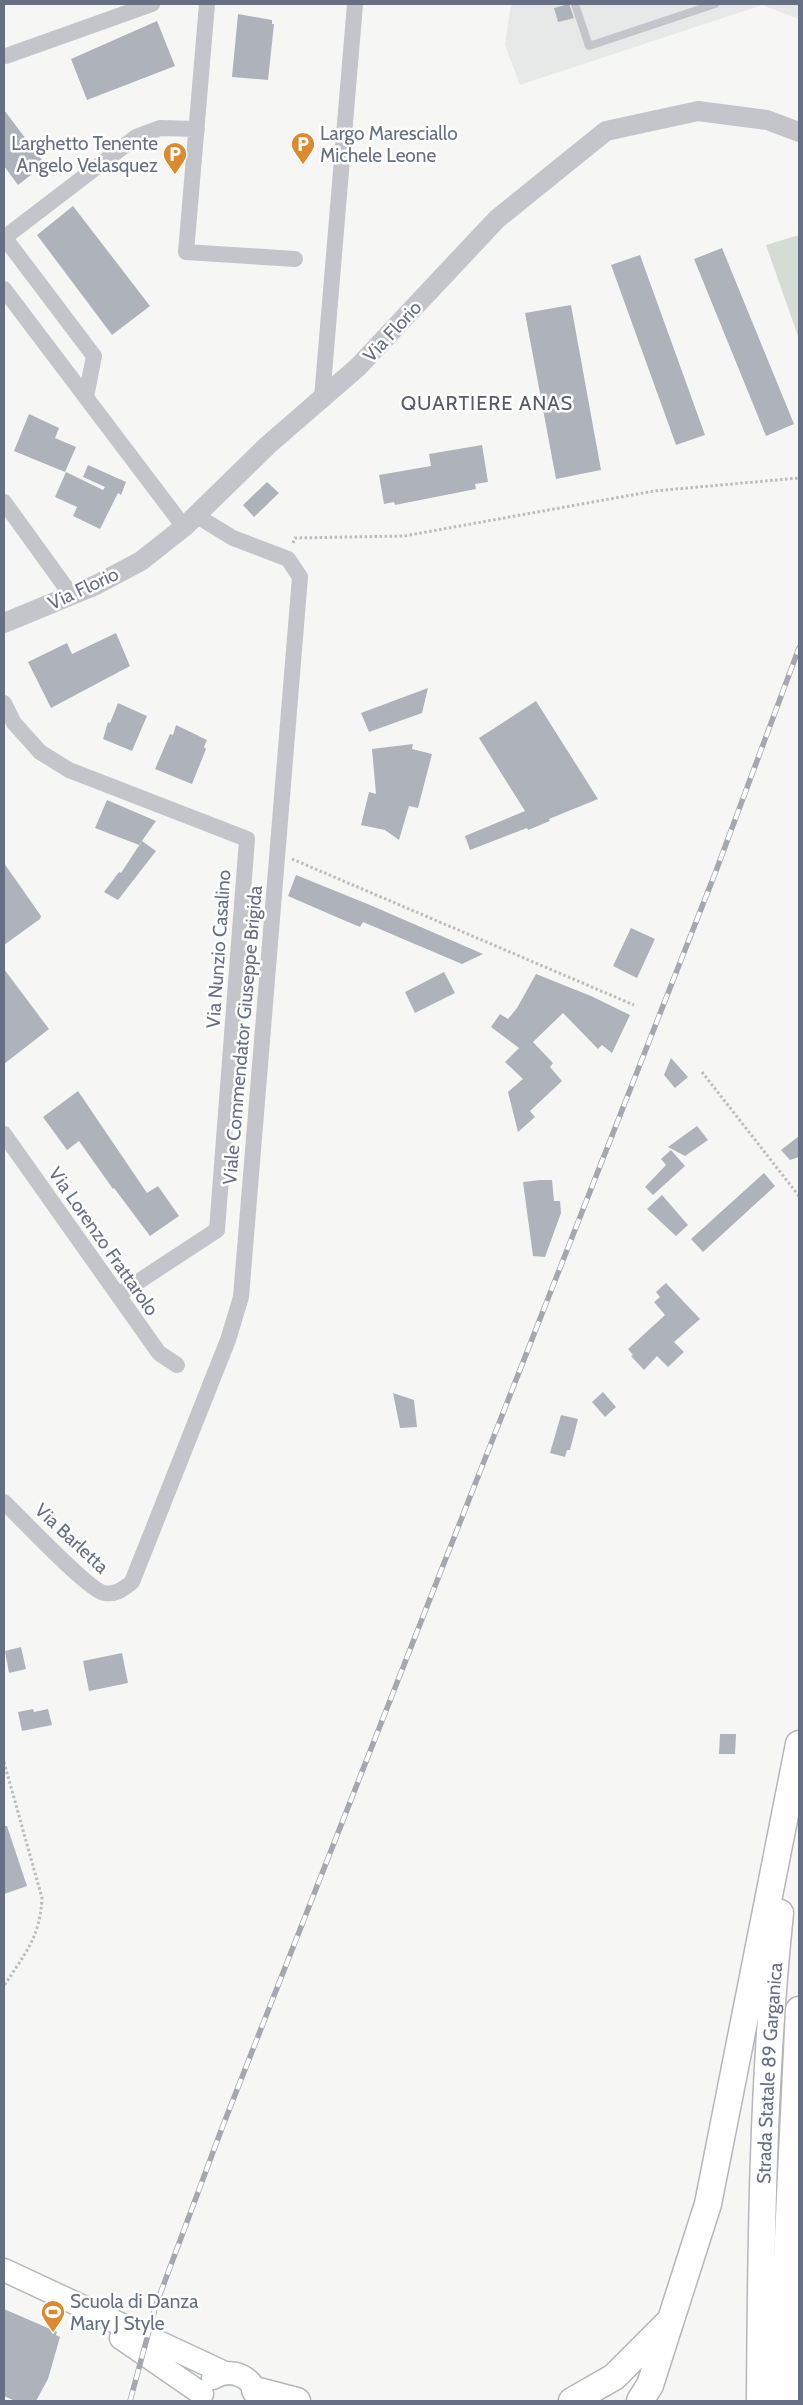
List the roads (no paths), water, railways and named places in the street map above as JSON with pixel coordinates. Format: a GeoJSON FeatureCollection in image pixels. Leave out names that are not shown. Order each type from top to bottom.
{"type":"FeatureCollection","features":[{"type":"Feature","properties":{"kind":"highway"},"geometry":{"type":"LineString","coordinates":[[640,2401],[650,2385],[708,2204],[799,1744]]}},
{"type":"Feature","properties":{"kind":"highway","name":"Strada Statale 89 Garganica"},"geometry":{"type":"LineString","coordinates":[[760,2401],[764,2168],[770,2044],[779,1920],[799,1748]]}},
{"type":"Feature","properties":{"kind":"highway","name":"Strada Statale 89 Garganica"},"geometry":{"type":"LineString","coordinates":[[786,2396],[786,2280],[799,2010]]}},
{"type":"Feature","properties":{"kind":"highway"},"geometry":{"type":"LineString","coordinates":[[786,2280],[799,2224]]}},
{"type":"Feature","properties":{"kind":"highway"},"geometry":{"type":"LineString","coordinates":[[572,2401],[614,2377],[669,2322]]}},
{"type":"Feature","properties":{"kind":"highway"},"geometry":{"type":"LineString","coordinates":[[256,2396],[296,2401]]}},
{"type":"Feature","properties":{"kind":"main road"},"geometry":{"type":"LineString","coordinates":[[4,2270],[169,2349],[225,2373],[243,2376],[256,2396]]}},
{"type":"Feature","properties":{"kind":"main road"},"geometry":{"type":"LineString","coordinates":[[65,2299],[201,2398],[210,2380],[225,2373]]}},
{"type":"Feature","properties":{"kind":"street"},"geometry":{"type":"LineString","coordinates":[[6,56],[152,4]]}},
{"type":"Feature","properties":{"kind":"street"},"geometry":{"type":"LineString","coordinates":[[207,4],[186,252],[295,259]]}},
{"type":"Feature","properties":{"kind":"street"},"geometry":{"type":"LineString","coordinates":[[322,398],[355,4]]}},
{"type":"Feature","properties":{"kind":"street","name":"Via Florio"},"geometry":{"type":"LineString","coordinates":[[4,623],[72,596],[141,561],[191,522],[268,445],[358,367],[498,219],[606,131],[698,110],[767,120],[799,132]]}},
{"type":"Feature","properties":{"kind":"street"},"geometry":{"type":"LineString","coordinates":[[86,397],[94,356],[4,237],[136,137],[160,128],[197,129]]}},
{"type":"Feature","properties":{"kind":"street"},"geometry":{"type":"LineString","coordinates":[[4,289],[86,397],[191,522]]}},
{"type":"Feature","properties":{"kind":"street"},"geometry":{"type":"LineString","coordinates":[[4,502],[72,596]]}},
{"type":"Feature","properties":{"kind":"street","name":"Viale Commendator Giuseppe Brigida"},"geometry":{"type":"LineString","coordinates":[[118,1592],[132,1582],[228,1340],[241,1297],[300,578],[288,559],[191,522]]}},
{"type":"Feature","properties":{"kind":"street","name":"Via Nunzio Casalino"},"geometry":{"type":"LineString","coordinates":[[4,703],[14,723],[40,752],[69,770],[247,839],[217,1230],[118,1295]]}},
{"type":"Feature","properties":{"kind":"street","name":"Via Lorenzo Frattarolo"},"geometry":{"type":"LineString","coordinates":[[4,1134],[159,1353],[177,1365]]}},
{"type":"Feature","properties":{"kind":"street","name":"Via Barletta"},"geometry":{"type":"LineString","coordinates":[[4,1502],[86,1581],[103,1593],[118,1592]]}},
{"type":"Feature","properties":{"kind":"lane"},"geometry":{"type":"LineString","coordinates":[[575,4],[589,46],[715,4]]}},
{"type":"Feature","properties":{"kind":"railway"},"geometry":{"type":"LineString","coordinates":[[130,2401],[156,2305],[222,2128],[716,871],[799,648]]}},
{"type":"Feature","properties":{"kind":"place","name":"Largo Maresciallo Michele Leone"},"geometry":{"type":"Point","coordinates":[303,165]}},
{"type":"Feature","properties":{"kind":"place","name":"Larghetto Tenente Angelo Velasquez"},"geometry":{"type":"Point","coordinates":[175,175]}},
{"type":"Feature","properties":{"kind":"place","name":"Scuola di Danza Mary J Style"},"geometry":{"type":"Point","coordinates":[53,2333]}},
{"type":"Feature","properties":{"kind":"district","name":"QUARTIERE ANAS"},"geometry":{"type":"Point","coordinates":[487,403]}}]}
